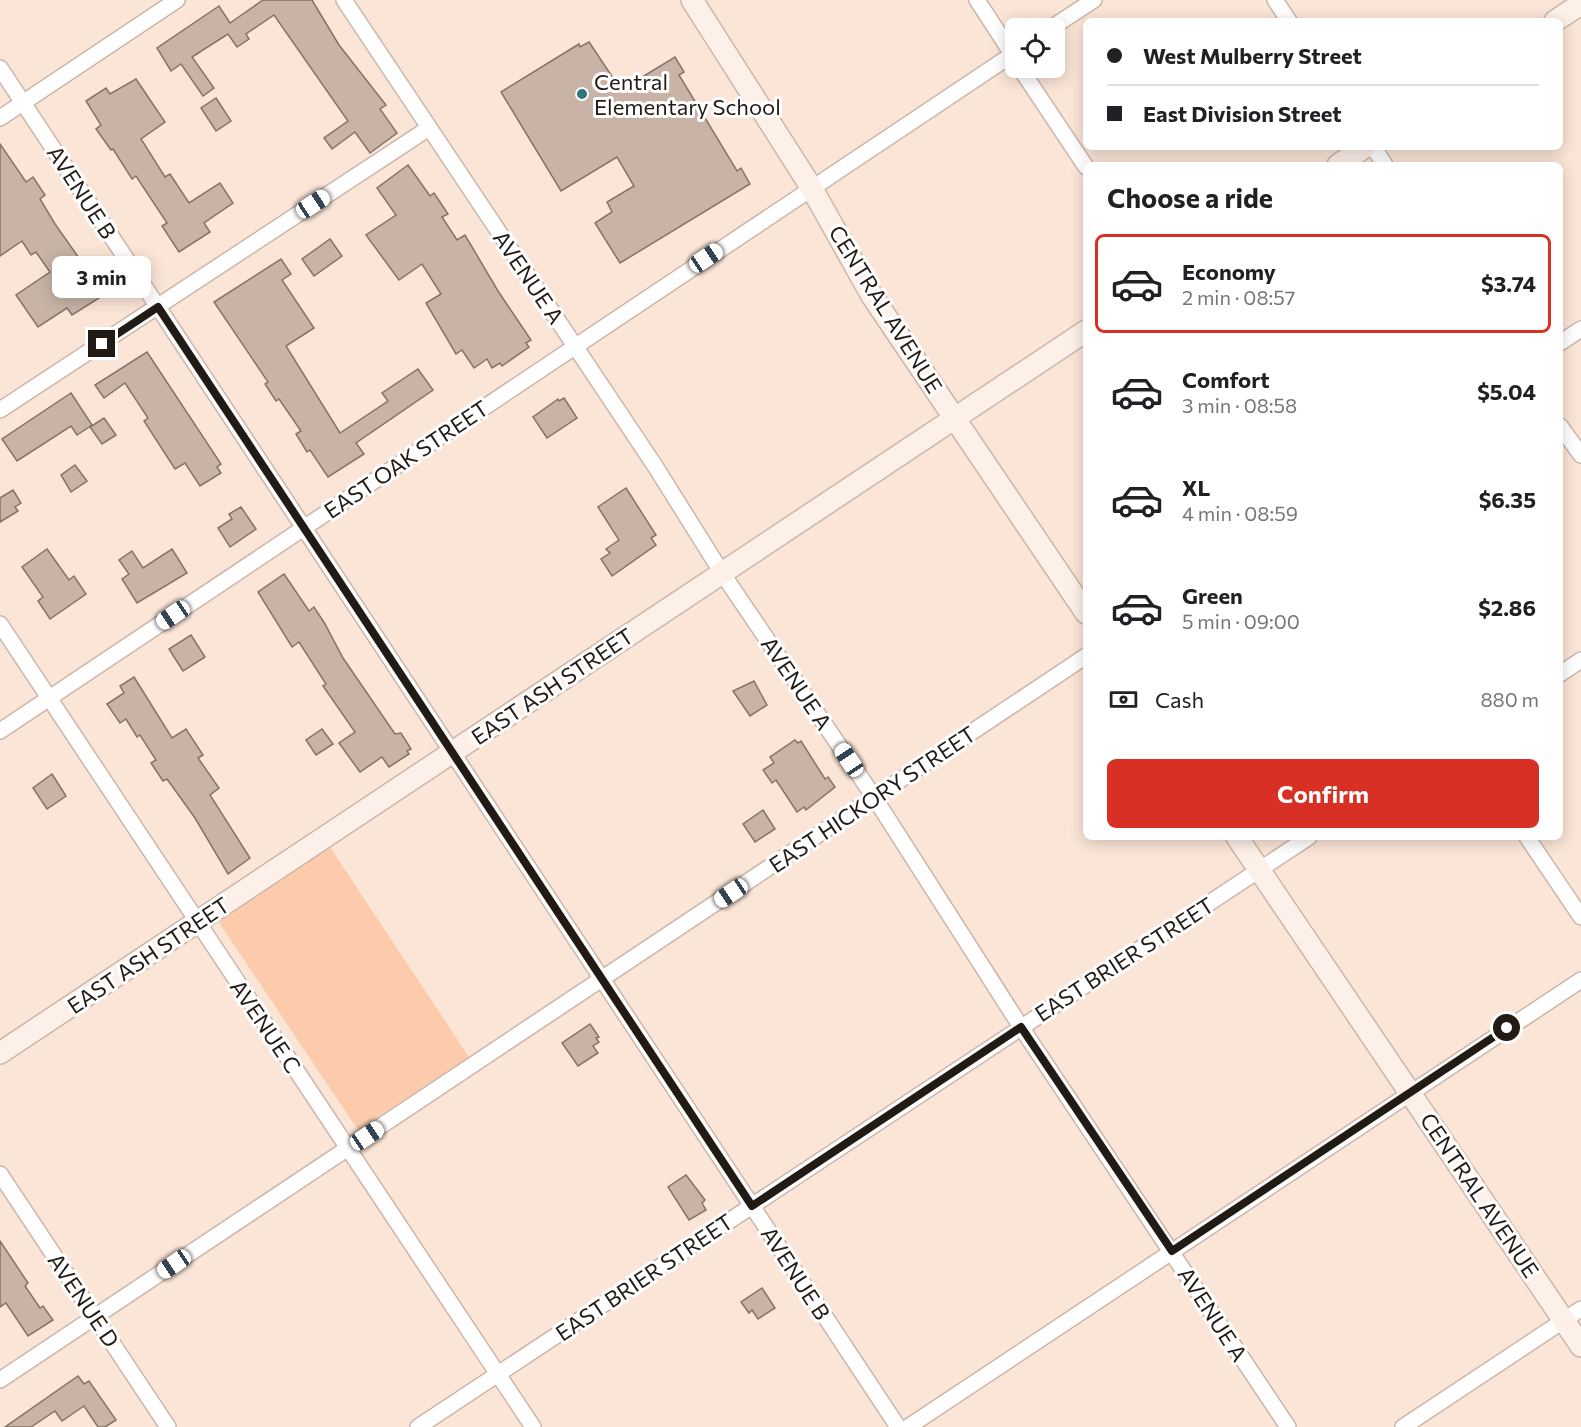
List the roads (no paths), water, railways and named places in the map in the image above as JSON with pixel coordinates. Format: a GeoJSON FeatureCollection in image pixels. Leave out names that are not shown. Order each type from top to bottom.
{"type":"FeatureCollection","features":[{"type":"Feature","properties":{"kind":"street"},"geometry":{"type":"LineString","coordinates":[[0,118],[177,0]]}},
{"type":"Feature","properties":{"kind":"street","name":"AVENUE A"},"geometry":{"type":"LineString","coordinates":[[344,0],[575,346],[722,573],[874,797],[1021,1027],[1288,1427]]}},
{"type":"Feature","properties":{"kind":"street","name":"CENTRAL AVENUE"},"geometry":{"type":"LineString","coordinates":[[692,0],[811,187],[872,296],[1083,609]]}},
{"type":"Feature","properties":{"kind":"street"},"geometry":{"type":"LineString","coordinates":[[977,0],[1005,42]]}},
{"type":"Feature","properties":{"kind":"street"},"geometry":{"type":"LineString","coordinates":[[1065,18],[1094,0]]}},
{"type":"Feature","properties":{"kind":"street"},"geometry":{"type":"LineString","coordinates":[[1275,0],[1287,18]]}},
{"type":"Feature","properties":{"kind":"street"},"geometry":{"type":"LineString","coordinates":[[1560,18],[1576,8]]}},
{"type":"Feature","properties":{"kind":"street","name":"EAST OAK STREET"},"geometry":{"type":"LineString","coordinates":[[0,731],[811,187],[1005,61]]}},
{"type":"Feature","properties":{"kind":"street","name":"AVENUE B"},"geometry":{"type":"LineString","coordinates":[[0,68],[898,1427]]}},
{"type":"Feature","properties":{"kind":"street"},"geometry":{"type":"LineString","coordinates":[[1027,78],[1083,162]]}},
{"type":"Feature","properties":{"kind":"street"},"geometry":{"type":"LineString","coordinates":[[0,410],[429,128]]}},
{"type":"Feature","properties":{"kind":"street"},"geometry":{"type":"LineString","coordinates":[[1342,162],[1360,150]]}},
{"type":"Feature","properties":{"kind":"street"},"geometry":{"type":"LineString","coordinates":[[1563,341],[1581,329]]}},
{"type":"Feature","properties":{"kind":"street","name":"EAST ASH STREET"},"geometry":{"type":"LineString","coordinates":[[0,1053],[1083,334]]}},
{"type":"Feature","properties":{"kind":"street"},"geometry":{"type":"LineString","coordinates":[[1563,430],[1581,455]]}},
{"type":"Feature","properties":{"kind":"street","name":"AVENUE C"},"geometry":{"type":"LineString","coordinates":[[0,624],[533,1427]]}},
{"type":"Feature","properties":{"kind":"street","name":"EAST HICKORY STREET"},"geometry":{"type":"LineString","coordinates":[[0,1380],[1083,658]]}},
{"type":"Feature","properties":{"kind":"street"},"geometry":{"type":"LineString","coordinates":[[1563,672],[1581,660]]}},
{"type":"Feature","properties":{"kind":"street","name":"CENTRAL AVENUE"},"geometry":{"type":"LineString","coordinates":[[1239,840],[1411,1092],[1573,1314],[1581,1346]]}},
{"type":"Feature","properties":{"kind":"street","name":"EAST BRIER STREET"},"geometry":{"type":"LineString","coordinates":[[418,1427],[1304,840]]}},
{"type":"Feature","properties":{"kind":"street"},"geometry":{"type":"LineString","coordinates":[[1529,840],[1581,917]]}},
{"type":"Feature","properties":{"kind":"street"},"geometry":{"type":"LineString","coordinates":[[908,1427],[1581,980]]}},
{"type":"Feature","properties":{"kind":"street","name":"AVENUE D"},"geometry":{"type":"LineString","coordinates":[[0,1174],[168,1427]]}},
{"type":"Feature","properties":{"kind":"street"},"geometry":{"type":"LineString","coordinates":[[1403,1427],[1573,1314]]}},
{"type":"Feature","properties":{"kind":"place","name":"Central Elementary School"},"geometry":{"type":"Point","coordinates":[582,94]}}]}
